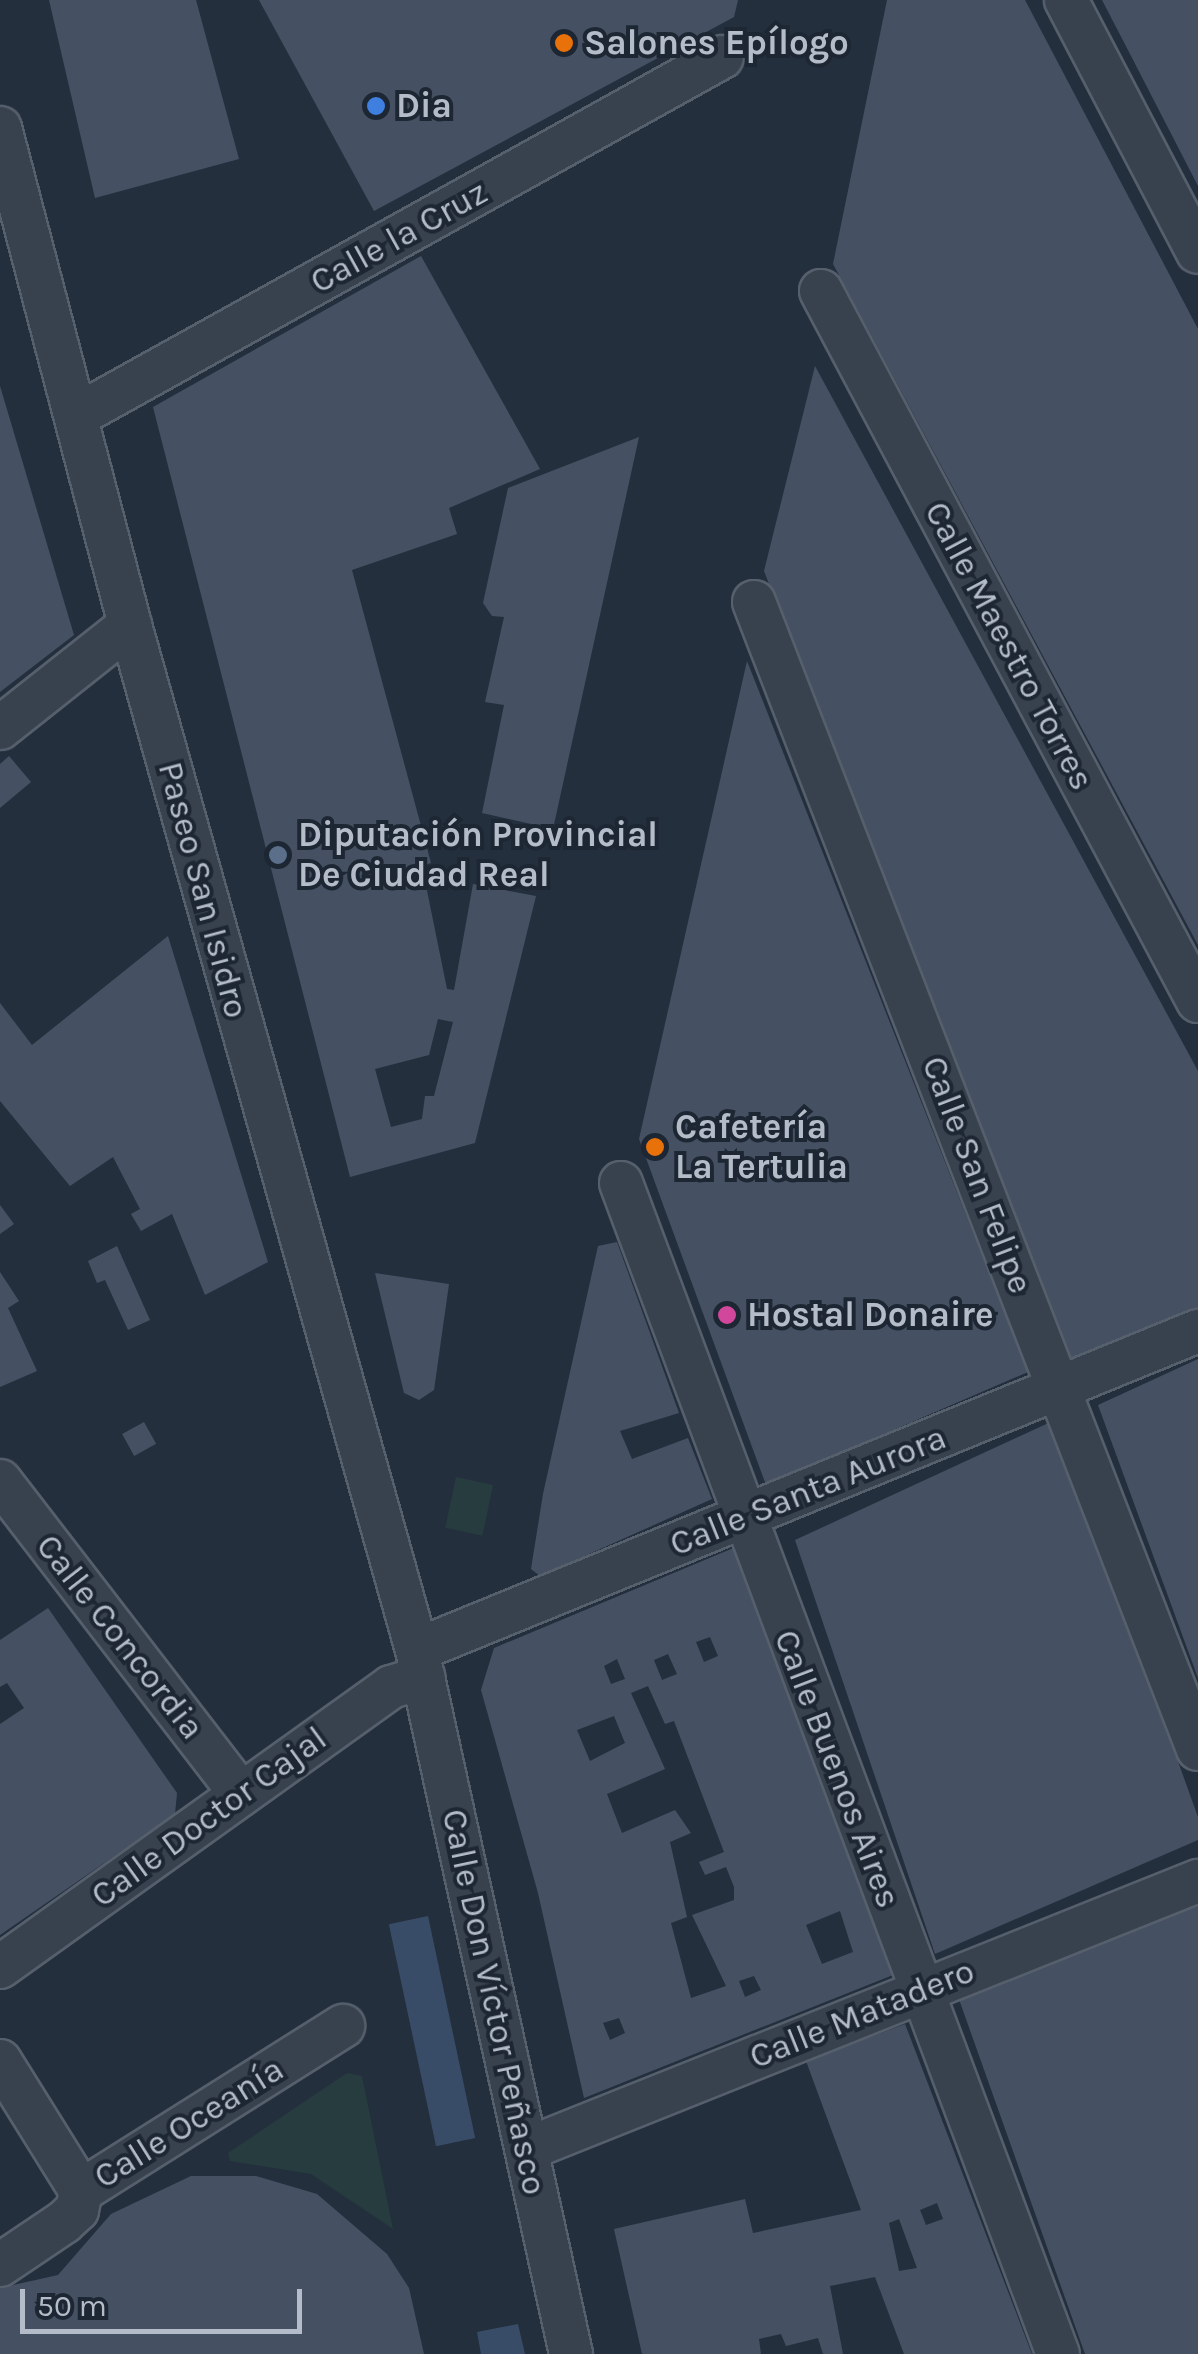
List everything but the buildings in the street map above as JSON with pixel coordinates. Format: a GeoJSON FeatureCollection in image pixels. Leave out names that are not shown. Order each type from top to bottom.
{"type":"FeatureCollection","features":[{"type":"Feature","properties":{"kind":"street"},"geometry":{"type":"LineString","coordinates":[[1066,0],[1198,252]]}},
{"type":"Feature","properties":{"kind":"street","name":"Calle la Cruz"},"geometry":{"type":"LineString","coordinates":[[76,416],[722,58]]}},
{"type":"Feature","properties":{"kind":"street","name":"Paseo San Isidro"},"geometry":{"type":"LineString","coordinates":[[0,128],[130,625],[420,1663]]}},
{"type":"Feature","properties":{"kind":"street","name":"Calle Maestro Torres"},"geometry":{"type":"LineString","coordinates":[[820,291],[1198,1001]]}},
{"type":"Feature","properties":{"kind":"street","name":"Calle San Felipe"},"geometry":{"type":"LineString","coordinates":[[754,602],[1198,1749]]}},
{"type":"Feature","properties":{"kind":"street"},"geometry":{"type":"LineString","coordinates":[[0,728],[130,625]]}},
{"type":"Feature","properties":{"kind":"street","name":"Calle Buenos Aires"},"geometry":{"type":"LineString","coordinates":[[621,1182],[743,1518],[1058,2354]]}},
{"type":"Feature","properties":{"kind":"street","name":"Calle Santa Aurora"},"geometry":{"type":"LineString","coordinates":[[420,1663],[743,1518],[1198,1330]]}},
{"type":"Feature","properties":{"kind":"street","name":"Calle Concordia"},"geometry":{"type":"LineString","coordinates":[[0,1481],[241,1794]]}},
{"type":"Feature","properties":{"kind":"street","name":"Calle Doctor Cajal"},"geometry":{"type":"LineString","coordinates":[[0,1967],[420,1663]]}},
{"type":"Feature","properties":{"kind":"street","name":"Calle Don Víctor Peñasco"},"geometry":{"type":"LineString","coordinates":[[420,1663],[571,2354]]}},
{"type":"Feature","properties":{"kind":"street","name":"Calle Matadero"},"geometry":{"type":"LineString","coordinates":[[527,2149],[1198,1881]]}},
{"type":"Feature","properties":{"kind":"street","name":"Calle Oceanía"},"geometry":{"type":"LineString","coordinates":[[0,2265],[64,2222],[77,2210],[82,2191],[343,2026]]}},
{"type":"Feature","properties":{"kind":"street"},"geometry":{"type":"LineString","coordinates":[[0,2061],[82,2191]]}},
{"type":"Feature","properties":{"kind":"green space"},"geometry":{"type":"Polygon","coordinates":[[[456,1477],[493,1485],[482,1536],[445,1528],[456,1477]]]}},
{"type":"Feature","properties":{"kind":"green space"},"geometry":{"type":"Polygon","coordinates":[[[347,2073],[362,2076],[393,2229],[311,2174],[230,2161],[228,2153],[347,2073]]]}},
{"type":"Feature","properties":{"kind":"water"},"geometry":{"type":"Polygon","coordinates":[[[428,1916],[475,2138],[436,2146],[389,1924],[428,1916]]]}},
{"type":"Feature","properties":{"kind":"water"},"geometry":{"type":"Polygon","coordinates":[[[518,2324],[525,2354],[481,2354],[477,2332],[518,2324]]]}},
{"type":"Feature","properties":{"kind":"place","name":"Salones Epílogo"},"geometry":{"type":"Point","coordinates":[564,43]}},
{"type":"Feature","properties":{"kind":"place","name":"Dia"},"geometry":{"type":"Point","coordinates":[376,106]}},
{"type":"Feature","properties":{"kind":"place","name":"Diputación Provincial De Ciudad Real"},"geometry":{"type":"Point","coordinates":[278,855]}},
{"type":"Feature","properties":{"kind":"place","name":"Cafetería La Tertulia"},"geometry":{"type":"Point","coordinates":[655,1147]}},
{"type":"Feature","properties":{"kind":"place","name":"Hostal Donaire"},"geometry":{"type":"Point","coordinates":[727,1315]}}]}
